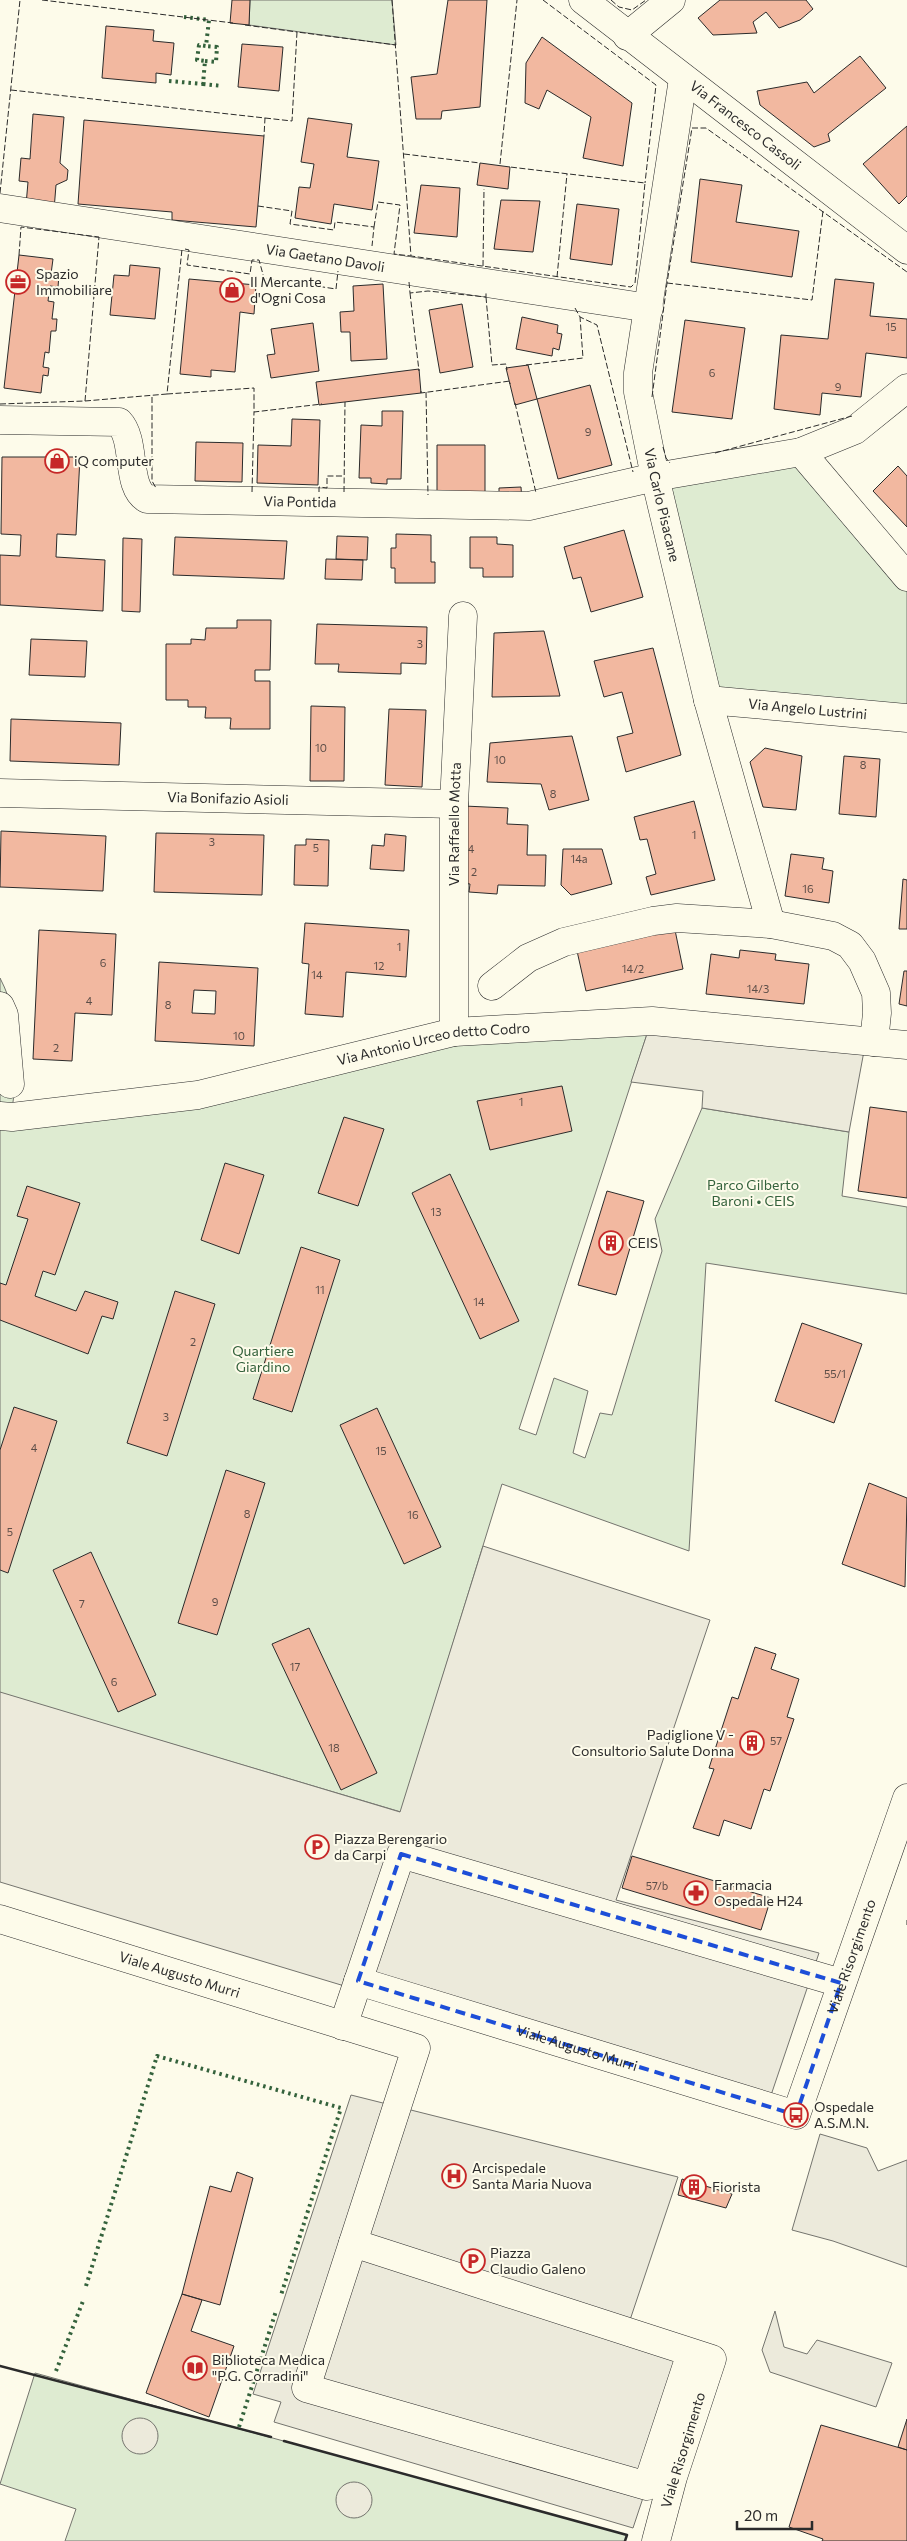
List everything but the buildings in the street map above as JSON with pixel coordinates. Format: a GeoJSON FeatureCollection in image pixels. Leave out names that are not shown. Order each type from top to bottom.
{"type":"FeatureCollection","features":[{"type":"Feature","properties":{"kind":"street","name":"Via Francesco Cassoli"},"geometry":{"type":"LineString","coordinates":[[583,0],[627,36],[907,250]]}},
{"type":"Feature","properties":{"kind":"street"},"geometry":{"type":"LineString","coordinates":[[627,36],[672,0]]}},
{"type":"Feature","properties":{"kind":"street","name":"Via Carlo Pisacane"},"geometry":{"type":"LineString","coordinates":[[683,79],[638,387],[655,477],[708,700],[771,924]]}},
{"type":"Feature","properties":{"kind":"street","name":"Via Gaetano Davoli"},"geometry":{"type":"LineString","coordinates":[[0,208],[649,308]]}},
{"type":"Feature","properties":{"kind":"street"},"geometry":{"type":"LineString","coordinates":[[655,477],[802,452],[855,430],[907,388]]}},
{"type":"Feature","properties":{"kind":"street","name":"Via Pontida"},"geometry":{"type":"LineString","coordinates":[[0,420],[119,422],[127,433],[136,486],[142,496],[147,499],[529,506],[655,477]]}},
{"type":"Feature","properties":{"kind":"street"},"geometry":{"type":"LineString","coordinates":[[802,452],[907,577]]}},
{"type":"Feature","properties":{"kind":"street","name":"Via Raffaello Motta"},"geometry":{"type":"LineString","coordinates":[[454,1032],[454,804],[463,616]]}},
{"type":"Feature","properties":{"kind":"street","name":"Via Angelo Lustrini"},"geometry":{"type":"LineString","coordinates":[[708,700],[907,718]]}},
{"type":"Feature","properties":{"kind":"street","name":"Via Bonifazio Asioli"},"geometry":{"type":"LineString","coordinates":[[0,793],[454,804]]}},
{"type":"Feature","properties":{"kind":"street"},"geometry":{"type":"LineString","coordinates":[[492,986],[528,958],[564,942],[653,921],[676,918],[771,924],[833,936],[850,945],[862,961],[876,993],[877,1013],[874,1042]]}},
{"type":"Feature","properties":{"kind":"street"},"geometry":{"type":"LineString","coordinates":[[0,1006],[4,1015],[10,1084]]}},
{"type":"Feature","properties":{"kind":"street","name":"Via Antonio Urceo detto Codro"},"geometry":{"type":"LineString","coordinates":[[0,1116],[12,1117],[198,1095],[454,1032],[652,1021],[907,1045]]}},
{"type":"Feature","properties":{"kind":"street","name":"Viale Risorgimento"},"geometry":{"type":"LineString","coordinates":[[796,2115],[907,1798]]}},
{"type":"Feature","properties":{"kind":"street"},"geometry":{"type":"LineString","coordinates":[[343,2026],[401,1854],[841,1983]]}},
{"type":"Feature","properties":{"kind":"street","name":"Viale Augusto Murri"},"geometry":{"type":"LineString","coordinates":[[0,1919],[416,2048],[353,2243]]}},
{"type":"Feature","properties":{"kind":"street","name":"Viale Augusto Murri"},"geometry":{"type":"LineString","coordinates":[[358,1981],[796,2115]]}},
{"type":"Feature","properties":{"kind":"street"},"geometry":{"type":"LineString","coordinates":[[353,2243],[306,2388],[647,2486],[663,2474]]}},
{"type":"Feature","properties":{"kind":"street","name":"Viale Risorgimento"},"geometry":{"type":"LineString","coordinates":[[353,2243],[702,2356],[663,2474],[656,2541]]}},
{"type":"Feature","properties":{"kind":"highlighted area"},"geometry":{"type":"Polygon","coordinates":[[[401,1854],[841,1983],[796,2115],[358,1981],[401,1854]]]}},
{"type":"Feature","properties":{"kind":"green space"},"geometry":{"type":"Polygon","coordinates":[[[250,0],[392,0],[396,45],[249,25],[250,0]]]}},
{"type":"Feature","properties":{"kind":"green space"},"geometry":{"type":"Polygon","coordinates":[[[801,452],[907,577],[907,718],[708,700],[655,477],[801,452]]]}},
{"type":"Feature","properties":{"kind":"green space","name":"Quartiere Giardino"},"geometry":{"type":"Polygon","coordinates":[[[0,978],[8,996],[16,1032],[17,1068],[10,1124],[454,1040],[649,1028],[519,1429],[536,1435],[554,1378],[588,1391],[573,1453],[585,1458],[600,1413],[612,1415],[662,1251],[655,1219],[702,1108],[849,1132],[842,1196],[907,1207],[907,1294],[706,1263],[689,1551],[502,1484],[401,1812],[0,1693],[0,978]]]}},
{"type":"Feature","properties":{"kind":"green space"},"geometry":{"type":"Polygon","coordinates":[[[35,2373],[627,2535],[625,2541],[65,2541],[76,2509],[0,2484],[35,2373]]]}},
{"type":"Feature","properties":{"kind":"shaded area"},"geometry":{"type":"Polygon","coordinates":[[[649,1028],[864,1051],[849,1132],[702,1108],[703,1091],[631,1082],[649,1028]]]}},
{"type":"Feature","properties":{"kind":"shaded area","name":"Piazza Berengario da Carpi"},"geometry":{"type":"Polygon","coordinates":[[[483,1546],[710,1620],[616,1900],[819,1953],[765,2113],[0,1882],[0,1692],[400,1812],[483,1546]]]}},
{"type":"Feature","properties":{"kind":"shaded area","name":"Piazza Claudio Galeno"},"geometry":{"type":"Polygon","coordinates":[[[351,2095],[678,2177],[630,2320],[695,2341],[633,2528],[274,2422],[281,2402],[253,2394],[351,2095]]]}},
{"type":"Feature","properties":{"kind":"shaded area"},"geometry":{"type":"Polygon","coordinates":[[[820,2134],[867,2148],[878,2171],[907,2160],[907,2267],[833,2241],[792,2230],[820,2134]]]}},
{"type":"Feature","properties":{"kind":"shaded area"},"geometry":{"type":"Polygon","coordinates":[[[775,2311],[784,2347],[807,2354],[817,2340],[892,2363],[876,2407],[770,2372],[762,2350],[775,2311]]]}},
{"type":"Feature","properties":{"kind":"shaded area"},"geometry":{"type":"Polygon","coordinates":[[[140,2418],[147,2419],[153,2423],[157,2429],[157,2443],[153,2449],[147,2453],[140,2454],[133,2453],[127,2449],[123,2443],[122,2436],[123,2429],[127,2423],[133,2419],[140,2418]]]}},
{"type":"Feature","properties":{"kind":"shaded area"},"geometry":{"type":"Polygon","coordinates":[[[354,2482],[367,2487],[372,2500],[367,2513],[354,2518],[341,2513],[336,2500],[341,2487],[354,2482]]]}},
{"type":"Feature","properties":{"kind":"hedge"},"geometry":{"type":"LineString","coordinates":[[169,81],[203,84],[205,61],[197,60],[199,45],[206,46],[209,20],[184,17]]}},
{"type":"Feature","properties":{"kind":"hedge"},"geometry":{"type":"LineString","coordinates":[[205,61],[216,62],[217,47],[206,46]]}},
{"type":"Feature","properties":{"kind":"hedge"},"geometry":{"type":"LineString","coordinates":[[203,84],[222,86]]}},
{"type":"Feature","properties":{"kind":"hedge"},"geometry":{"type":"LineString","coordinates":[[86,2286],[157,2056],[341,2108],[281,2295]]}},
{"type":"Feature","properties":{"kind":"hedge"},"geometry":{"type":"LineString","coordinates":[[56,2371],[83,2301]]}},
{"type":"Feature","properties":{"kind":"hedge"},"geometry":{"type":"LineString","coordinates":[[239,2427],[276,2311]]}},
{"type":"Feature","properties":{"kind":"fence"},"geometry":{"type":"LineString","coordinates":[[0,193],[20,0]]}},
{"type":"Feature","properties":{"kind":"fence"},"geometry":{"type":"LineString","coordinates":[[42,0],[233,23]]}},
{"type":"Feature","properties":{"kind":"fence"},"geometry":{"type":"LineString","coordinates":[[392,0],[411,256],[631,287],[635,283],[645,183],[510,167]]}},
{"type":"Feature","properties":{"kind":"fence"},"geometry":{"type":"LineString","coordinates":[[500,164],[517,0]]}},
{"type":"Feature","properties":{"kind":"fence"},"geometry":{"type":"LineString","coordinates":[[543,0],[656,85],[645,183]]}},
{"type":"Feature","properties":{"kind":"fence"},"geometry":{"type":"LineString","coordinates":[[611,0],[619,7],[632,10],[646,0]]}},
{"type":"Feature","properties":{"kind":"fence"},"geometry":{"type":"LineString","coordinates":[[245,25],[297,32]]}},
{"type":"Feature","properties":{"kind":"fence"},"geometry":{"type":"LineString","coordinates":[[265,118],[292,121],[297,32],[396,45]]}},
{"type":"Feature","properties":{"kind":"fence"},"geometry":{"type":"LineString","coordinates":[[11,90],[265,118],[264,136]]}},
{"type":"Feature","properties":{"kind":"fence"},"geometry":{"type":"LineString","coordinates":[[652,397],[667,283],[692,128],[706,128],[907,272]]}},
{"type":"Feature","properties":{"kind":"fence"},"geometry":{"type":"LineString","coordinates":[[404,154],[480,163]]}},
{"type":"Feature","properties":{"kind":"fence"},"geometry":{"type":"LineString","coordinates":[[557,277],[567,174]]}},
{"type":"Feature","properties":{"kind":"fence"},"geometry":{"type":"LineString","coordinates":[[483,266],[484,189]]}},
{"type":"Feature","properties":{"kind":"fence"},"geometry":{"type":"LineString","coordinates":[[374,227],[378,202],[400,205],[394,254],[411,256]]}},
{"type":"Feature","properties":{"kind":"fence"},"geometry":{"type":"LineString","coordinates":[[258,206],[292,211],[290,224],[334,230],[335,222],[374,227],[372,246]]}},
{"type":"Feature","properties":{"kind":"fence"},"geometry":{"type":"LineString","coordinates":[[667,283],[812,300],[823,211]]}},
{"type":"Feature","properties":{"kind":"fence"},"geometry":{"type":"LineString","coordinates":[[19,255],[21,227],[99,237]]}},
{"type":"Feature","properties":{"kind":"fence"},"geometry":{"type":"LineString","coordinates":[[0,404],[85,401],[99,237]]}},
{"type":"Feature","properties":{"kind":"fence"},"geometry":{"type":"LineString","coordinates":[[85,401],[167,394],[182,249]]}},
{"type":"Feature","properties":{"kind":"fence"},"geometry":{"type":"LineString","coordinates":[[185,249],[189,250],[187,265],[250,274],[252,260],[259,260],[264,278],[336,289],[338,271]]}},
{"type":"Feature","properties":{"kind":"fence"},"geometry":{"type":"LineString","coordinates":[[409,282],[410,293],[428,291],[486,297],[486,293]]}},
{"type":"Feature","properties":{"kind":"fence"},"geometry":{"type":"LineString","coordinates":[[410,293],[419,371]]}},
{"type":"Feature","properties":{"kind":"fence"},"geometry":{"type":"LineString","coordinates":[[486,297],[492,365],[506,364],[507,370]]}},
{"type":"Feature","properties":{"kind":"fence"},"geometry":{"type":"LineString","coordinates":[[575,308],[580,317],[597,325],[633,472]]}},
{"type":"Feature","properties":{"kind":"fence"},"geometry":{"type":"LineString","coordinates":[[526,365],[583,358],[580,317]]}},
{"type":"Feature","properties":{"kind":"fence"},"geometry":{"type":"LineString","coordinates":[[421,391],[421,393],[510,381],[510,384]]}},
{"type":"Feature","properties":{"kind":"fence"},"geometry":{"type":"LineString","coordinates":[[167,394],[254,388],[254,412],[322,404]]}},
{"type":"Feature","properties":{"kind":"fence"},"geometry":{"type":"LineString","coordinates":[[426,392],[428,495]]}},
{"type":"Feature","properties":{"kind":"fence"},"geometry":{"type":"LineString","coordinates":[[152,397],[152,481],[156,488]]}},
{"type":"Feature","properties":{"kind":"fence"},"geometry":{"type":"LineString","coordinates":[[344,492],[345,402]]}},
{"type":"Feature","properties":{"kind":"fence"},"geometry":{"type":"LineString","coordinates":[[515,403],[536,493]]}},
{"type":"Feature","properties":{"kind":"fence"},"geometry":{"type":"LineString","coordinates":[[252,492],[254,412]]}},
{"type":"Feature","properties":{"kind":"fence"},"geometry":{"type":"LineString","coordinates":[[715,453],[852,416]]}},
{"type":"Feature","properties":{"kind":"fence"},"geometry":{"type":"LineString","coordinates":[[663,447],[666,458],[670,463]]}},
{"type":"Feature","properties":{"kind":"fence"},"geometry":{"type":"LineString","coordinates":[[319,492],[319,487],[327,488],[327,476],[344,476]]}},
{"type":"Feature","properties":{"kind":"fence"},"geometry":{"type":"LineString","coordinates":[[907,1920],[907,1925]]}},
{"type":"Feature","properties":{"kind":"wall"},"geometry":{"type":"LineString","coordinates":[[0,2366],[271,2437]]}},
{"type":"Feature","properties":{"kind":"wall"},"geometry":{"type":"LineString","coordinates":[[284,2441],[627,2535],[625,2541]]}},
{"type":"Feature","properties":{"kind":"place","name":"Spazio Immobiliare"},"geometry":{"type":"Point","coordinates":[18,282]}},
{"type":"Feature","properties":{"kind":"place","name":"Il Mercante d'Ogni Cosa"},"geometry":{"type":"Point","coordinates":[232,290]}},
{"type":"Feature","properties":{"kind":"place","name":"iQ computer"},"geometry":{"type":"Point","coordinates":[57,461]}},
{"type":"Feature","properties":{"kind":"place","name":"CEIS"},"geometry":{"type":"Point","coordinates":[611,1243]}},
{"type":"Feature","properties":{"kind":"place","name":"Padiglione V - Consultorio Salute Donna"},"geometry":{"type":"Point","coordinates":[752,1743]}},
{"type":"Feature","properties":{"kind":"place","name":"Piazza Berengario da Carpi"},"geometry":{"type":"Point","coordinates":[317,1847]}},
{"type":"Feature","properties":{"kind":"place","name":"Farmacia Ospedale H24"},"geometry":{"type":"Point","coordinates":[696,1893]}},
{"type":"Feature","properties":{"kind":"place","name":"Ospedale A.S.M.N."},"geometry":{"type":"Point","coordinates":[796,2115]}},
{"type":"Feature","properties":{"kind":"place","name":"Arcispedale Santa Maria Nuova"},"geometry":{"type":"Point","coordinates":[454,2176]}},
{"type":"Feature","properties":{"kind":"place","name":"Fiorista"},"geometry":{"type":"Point","coordinates":[694,2187]}},
{"type":"Feature","properties":{"kind":"place","name":"Piazza Claudio Galeno"},"geometry":{"type":"Point","coordinates":[473,2261]}},
{"type":"Feature","properties":{"kind":"place","name":"Biblioteca Medica \"P.G. Corradini\""},"geometry":{"type":"Point","coordinates":[195,2368]}},
{"type":"Feature","properties":{"kind":"park label","name":"Parco Gilberto Baroni • CEIS"},"geometry":{"type":"Point","coordinates":[753,1194]}}]}
